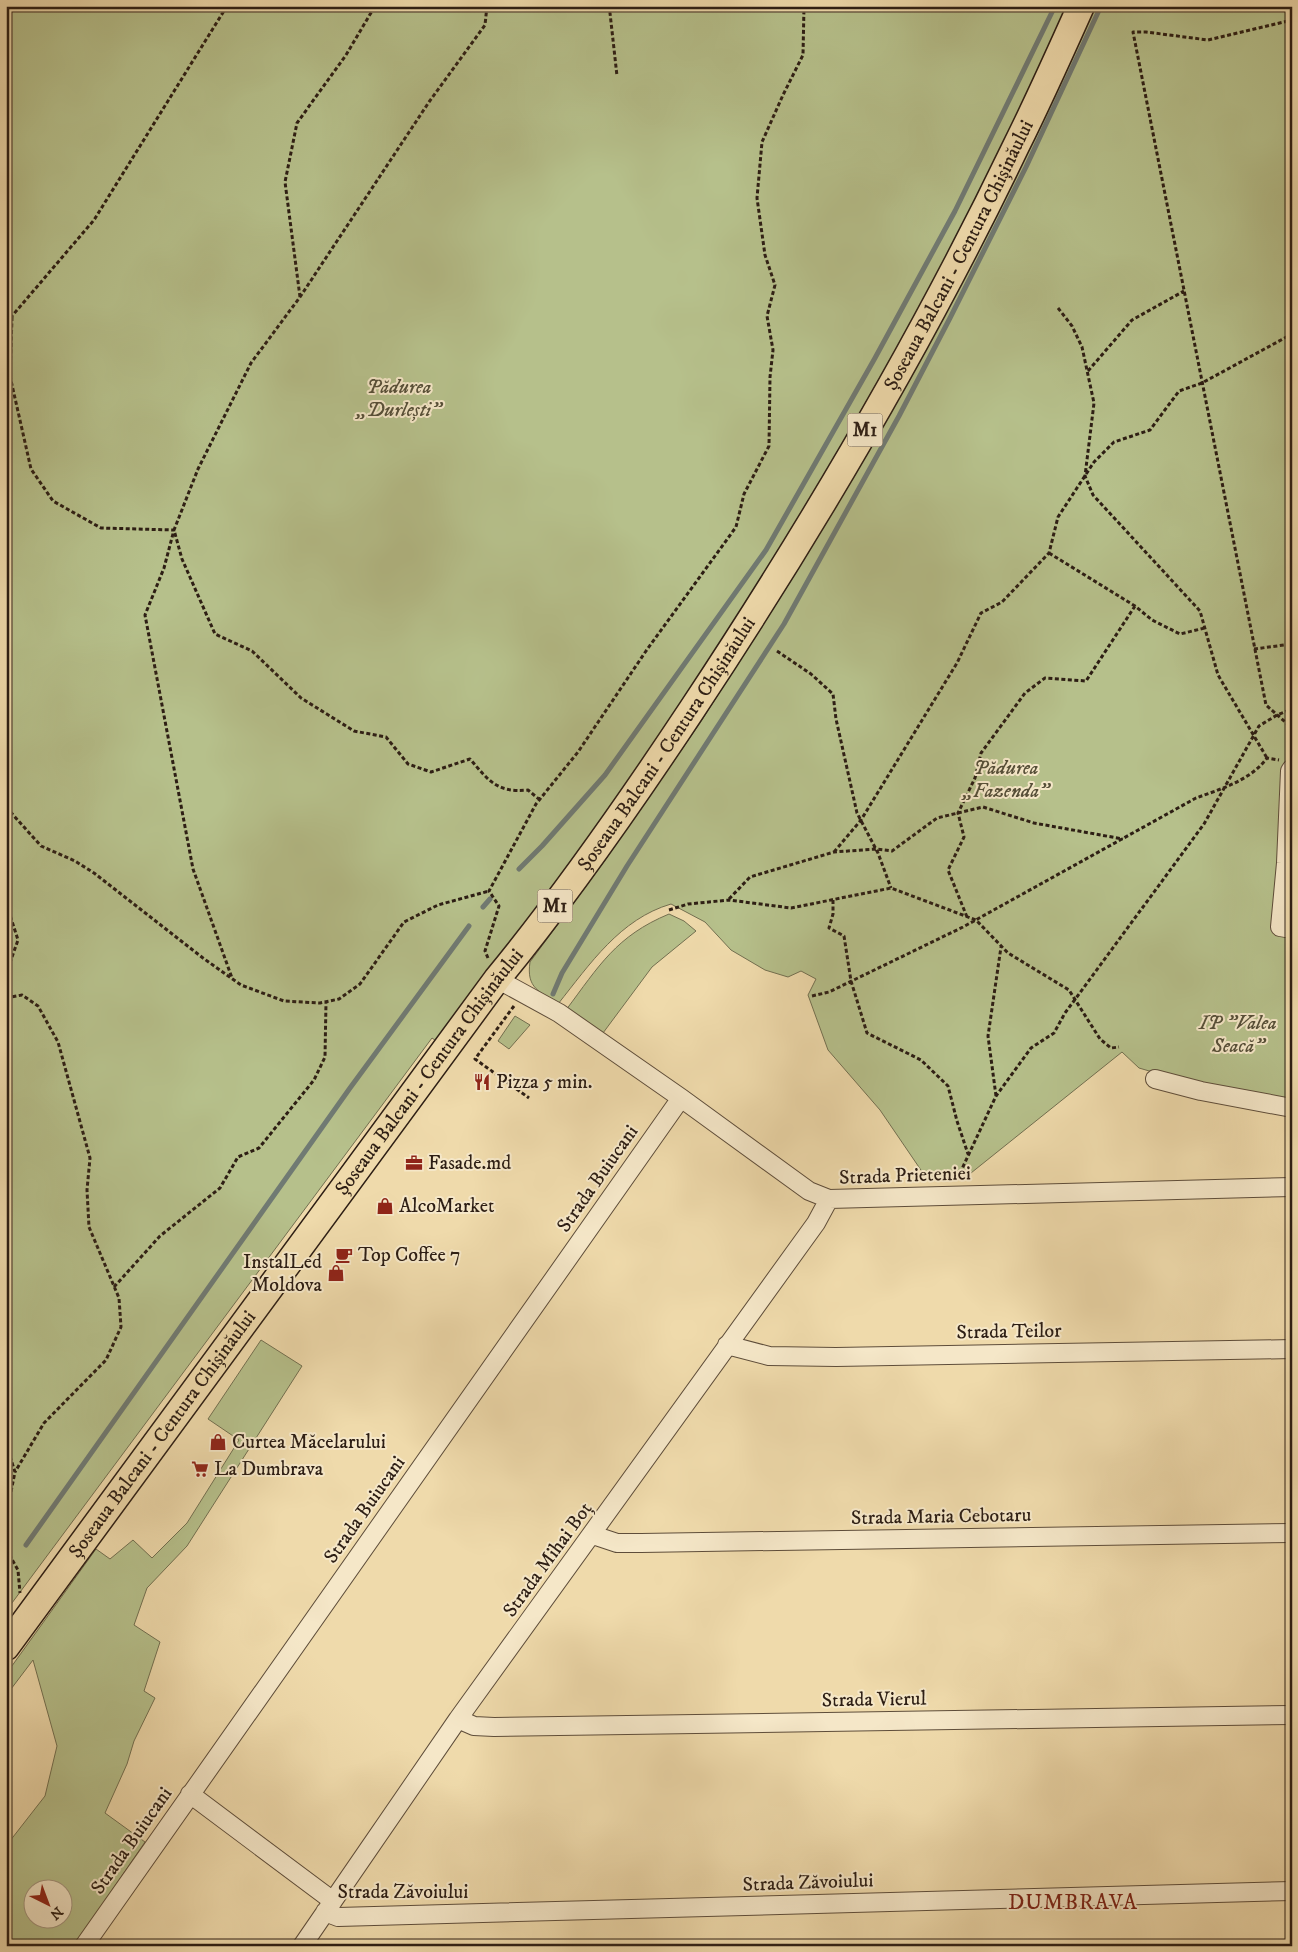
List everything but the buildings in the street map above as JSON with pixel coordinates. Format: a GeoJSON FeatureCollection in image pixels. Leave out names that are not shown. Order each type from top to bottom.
{"type":"FeatureCollection","features":[{"type":"Feature","properties":{"kind":"highway","name":"Șoseaua Balcani - Centura Chișinăului"},"geometry":{"type":"LineString","coordinates":[[6,1647],[497,979],[542,925],[722,665],[786,564],[854,449],[953,272],[1016,147],[1081,6]]}},
{"type":"Feature","properties":{"kind":"street"},"geometry":{"type":"LineString","coordinates":[[1286,928],[1286,863],[1290,771],[1288,764]]}},
{"type":"Feature","properties":{"kind":"street","name":"Strada Prieteniei"},"geometry":{"type":"LineString","coordinates":[[497,979],[559,1013],[681,1098],[809,1191],[829,1199],[1292,1187]]}},
{"type":"Feature","properties":{"kind":"street"},"geometry":{"type":"LineString","coordinates":[[1155,1079],[1201,1091],[1292,1108]]}},
{"type":"Feature","properties":{"kind":"street","name":"Strada Buiucani"},"geometry":{"type":"LineString","coordinates":[[84,1946],[681,1098]]}},
{"type":"Feature","properties":{"kind":"street","name":"Strada Mihai Boț"},"geometry":{"type":"LineString","coordinates":[[302,1946],[458,1719],[593,1535],[816,1223],[829,1199]]}},
{"type":"Feature","properties":{"kind":"street","name":"Strada Teilor"},"geometry":{"type":"LineString","coordinates":[[727,1345],[769,1356],[836,1357],[1292,1349]]}},
{"type":"Feature","properties":{"kind":"street","name":"Strada Maria Cebotaru"},"geometry":{"type":"LineString","coordinates":[[593,1535],[617,1543],[641,1543],[1292,1533]]}},
{"type":"Feature","properties":{"kind":"street","name":"Strada Vierul"},"geometry":{"type":"LineString","coordinates":[[458,1719],[474,1726],[494,1727],[1292,1715]]}},
{"type":"Feature","properties":{"kind":"street"},"geometry":{"type":"LineString","coordinates":[[190,1794],[329,1906]]}},
{"type":"Feature","properties":{"kind":"street","name":"Strada Zăvoiului"},"geometry":{"type":"LineString","coordinates":[[329,1906],[338,1917],[1292,1891]]}},
{"type":"Feature","properties":{"kind":"path"},"geometry":{"type":"LineString","coordinates":[[6,323],[94,220],[227,6]]}},
{"type":"Feature","properties":{"kind":"path"},"geometry":{"type":"LineString","coordinates":[[300,297],[285,182],[297,123],[346,55],[375,6]]}},
{"type":"Feature","properties":{"kind":"path"},"geometry":{"type":"LineString","coordinates":[[232,978],[192,869],[145,615],[164,568],[174,530],[198,469],[250,363],[300,297],[429,102],[485,25],[488,6]]}},
{"type":"Feature","properties":{"kind":"path"},"geometry":{"type":"LineString","coordinates":[[607,6],[610,13],[617,76]]}},
{"type":"Feature","properties":{"kind":"path"},"geometry":{"type":"LineString","coordinates":[[6,807],[41,846],[76,861],[94,873],[241,985],[284,1001],[320,1003],[339,999],[360,984],[404,922],[438,905],[488,891],[540,800],[578,752],[646,651],[736,527],[744,494],[769,446],[770,377],[773,350],[767,316],[775,285],[765,255],[757,198],[762,142],[803,55],[804,6]]}},
{"type":"Feature","properties":{"kind":"path"},"geometry":{"type":"LineString","coordinates":[[1292,16],[1288,21],[1208,40],[1134,32],[1266,705],[1292,728]]}},
{"type":"Feature","properties":{"kind":"path"},"geometry":{"type":"LineString","coordinates":[[1088,372],[1132,320],[1184,292]]}},
{"type":"Feature","properties":{"kind":"path"},"geometry":{"type":"LineString","coordinates":[[1058,308],[1072,326],[1082,347],[1094,403],[1085,476],[1092,494],[1200,611],[1218,675],[1267,758],[1288,764]]}},
{"type":"Feature","properties":{"kind":"path"},"geometry":{"type":"LineString","coordinates":[[12,317],[10,376],[32,469],[54,501],[101,528],[174,530]]}},
{"type":"Feature","properties":{"kind":"path"},"geometry":{"type":"LineString","coordinates":[[834,852],[861,820],[957,663],[981,613],[1002,602],[1049,553],[1058,517],[1094,462],[1114,442],[1150,430],[1180,391],[1202,383],[1292,334]]}},
{"type":"Feature","properties":{"kind":"path"},"geometry":{"type":"LineString","coordinates":[[174,530],[182,559],[215,634],[252,650],[300,698],[354,730],[386,737],[408,764],[431,772],[470,759],[495,786],[517,791],[528,790],[540,800]]}},
{"type":"Feature","properties":{"kind":"path"},"geometry":{"type":"LineString","coordinates":[[1049,553],[1136,606],[1152,620],[1180,634],[1205,628]]}},
{"type":"Feature","properties":{"kind":"path"},"geometry":{"type":"LineString","coordinates":[[968,917],[948,870],[964,837],[958,813],[975,778],[981,753],[1025,693],[1045,678],[1086,681],[1136,606]]}},
{"type":"Feature","properties":{"kind":"path"},"geometry":{"type":"LineString","coordinates":[[1254,649],[1292,644]]}},
{"type":"Feature","properties":{"kind":"path"},"geometry":{"type":"LineString","coordinates":[[777,651],[811,674],[833,694],[836,719],[857,813],[876,849],[891,888]]}},
{"type":"Feature","properties":{"kind":"path"},"geometry":{"type":"LineString","coordinates":[[961,1196],[961,1171],[996,1096],[1031,1048],[1054,1033],[1065,1013],[1204,824],[1258,726],[1292,709]]}},
{"type":"Feature","properties":{"kind":"path"},"geometry":{"type":"LineString","coordinates":[[812,996],[829,992],[851,982],[976,920],[1196,798],[1224,788],[1259,769],[1267,758]]}},
{"type":"Feature","properties":{"kind":"path"},"geometry":{"type":"LineString","coordinates":[[729,900],[750,878],[834,852],[876,849],[892,851],[937,818],[982,807],[1034,823],[1123,839]]}},
{"type":"Feature","properties":{"kind":"path"},"geometry":{"type":"LineString","coordinates":[[6,884],[10,915],[18,940],[6,974]]}},
{"type":"Feature","properties":{"kind":"path"},"geometry":{"type":"LineString","coordinates":[[669,910],[688,904],[729,900],[791,908],[891,888],[976,920],[1008,953],[1069,990],[1100,1039],[1112,1048],[1119,1047]]}},
{"type":"Feature","properties":{"kind":"path"},"geometry":{"type":"LineString","coordinates":[[488,891],[499,906],[485,950],[497,979]]}},
{"type":"Feature","properties":{"kind":"path"},"geometry":{"type":"LineString","coordinates":[[833,900],[830,928],[844,936],[851,982],[867,1032],[920,1060],[948,1086],[968,1155]]}},
{"type":"Feature","properties":{"kind":"path"},"geometry":{"type":"LineString","coordinates":[[996,1096],[988,1036],[1001,946]]}},
{"type":"Feature","properties":{"kind":"path"},"geometry":{"type":"LineString","coordinates":[[523,994],[475,1059],[529,1098]]}},
{"type":"Feature","properties":{"kind":"path"},"geometry":{"type":"LineString","coordinates":[[6,998],[22,995],[38,1006],[58,1042],[90,1158],[87,1190],[89,1227],[118,1298],[121,1327],[106,1360],[44,1423],[15,1472],[6,1516]]}},
{"type":"Feature","properties":{"kind":"path"},"geometry":{"type":"LineString","coordinates":[[114,1287],[160,1236],[220,1188],[238,1157],[259,1148],[314,1080],[325,1057],[326,1002]]}},
{"type":"Feature","properties":{"kind":"path"},"geometry":{"type":"LineString","coordinates":[[6,1444],[15,1472]]}},
{"type":"Feature","properties":{"kind":"path"},"geometry":{"type":"LineString","coordinates":[[6,1549],[18,1570],[21,1598]]}},
{"type":"Feature","properties":{"kind":"green space","name":"Pădurea „Durlești”"},"geometry":{"type":"Polygon","coordinates":[[[6,6],[1069,6],[998,159],[923,302],[823,477],[750,599],[647,757],[439,1043],[432,1038],[6,1611],[6,6]]]}},
{"type":"Feature","properties":{"kind":"green space","name":"Pădurea „Fazenda”"},"geometry":{"type":"Polygon","coordinates":[[[1095,6],[1292,6],[1292,1101],[1180,1080],[1139,1068],[1122,1052],[966,1177],[925,1176],[880,1110],[828,1050],[808,995],[816,979],[801,971],[788,977],[765,970],[731,950],[705,922],[671,904],[636,920],[621,932],[594,959],[558,1004],[532,984],[529,971],[530,962],[603,863],[700,723],[790,582],[902,393],[1014,180],[1095,6]]]}},
{"type":"Feature","properties":{"kind":"green space"},"geometry":{"type":"Polygon","coordinates":[[[669,914],[684,921],[696,931],[652,967],[603,1033],[566,1010],[599,966],[622,942],[635,932],[669,914]]]}},
{"type":"Feature","properties":{"kind":"green space"},"geometry":{"type":"Polygon","coordinates":[[[515,1016],[530,1025],[509,1049],[498,1041],[515,1016]]]}},
{"type":"Feature","properties":{"kind":"green space"},"geometry":{"type":"Polygon","coordinates":[[[261,1340],[302,1366],[187,1546],[147,1588],[134,1625],[160,1642],[144,1691],[155,1698],[134,1741],[127,1764],[105,1813],[145,1842],[74,1946],[6,1946],[6,1846],[45,1796],[57,1746],[33,1660],[8,1693],[9,1670],[96,1549],[110,1559],[133,1540],[152,1558],[187,1523],[239,1440],[208,1419],[261,1340]]]}},
{"type":"Feature","properties":{"kind":"waterway"},"geometry":{"type":"LineString","coordinates":[[519,869],[605,775],[766,550],[875,358],[955,211],[1055,6]]}},
{"type":"Feature","properties":{"kind":"waterway"},"geometry":{"type":"LineString","coordinates":[[553,994],[562,973],[627,866],[784,624],[899,416],[950,318],[1026,167],[1101,6]]}},
{"type":"Feature","properties":{"kind":"waterway"},"geometry":{"type":"LineString","coordinates":[[483,907],[490,899]]}},
{"type":"Feature","properties":{"kind":"waterway"},"geometry":{"type":"LineString","coordinates":[[26,1545],[350,1088],[469,926]]}},
{"type":"Feature","properties":{"kind":"place","name":"Pizza 5 min."},"geometry":{"type":"Point","coordinates":[482,1082]}},
{"type":"Feature","properties":{"kind":"place","name":"Fasade.md"},"geometry":{"type":"Point","coordinates":[414,1163]}},
{"type":"Feature","properties":{"kind":"place","name":"AlcoMarket"},"geometry":{"type":"Point","coordinates":[385,1206]}},
{"type":"Feature","properties":{"kind":"place","name":"Top Coffee 7"},"geometry":{"type":"Point","coordinates":[344,1255]}},
{"type":"Feature","properties":{"kind":"place","name":"InstalLed Moldova"},"geometry":{"type":"Point","coordinates":[336,1273]}},
{"type":"Feature","properties":{"kind":"place","name":"Curtea Măcelarului"},"geometry":{"type":"Point","coordinates":[218,1442]}},
{"type":"Feature","properties":{"kind":"place","name":"La Dumbrava"},"geometry":{"type":"Point","coordinates":[200,1469]}},
{"type":"Feature","properties":{"kind":"district","name":"DUMBRAVA"},"geometry":{"type":"Point","coordinates":[1073,1902]}},
{"type":"Feature","properties":{"kind":"park label","name":"IP \"Valea Seacă\""},"geometry":{"type":"Point","coordinates":[1238,1034]}}]}
